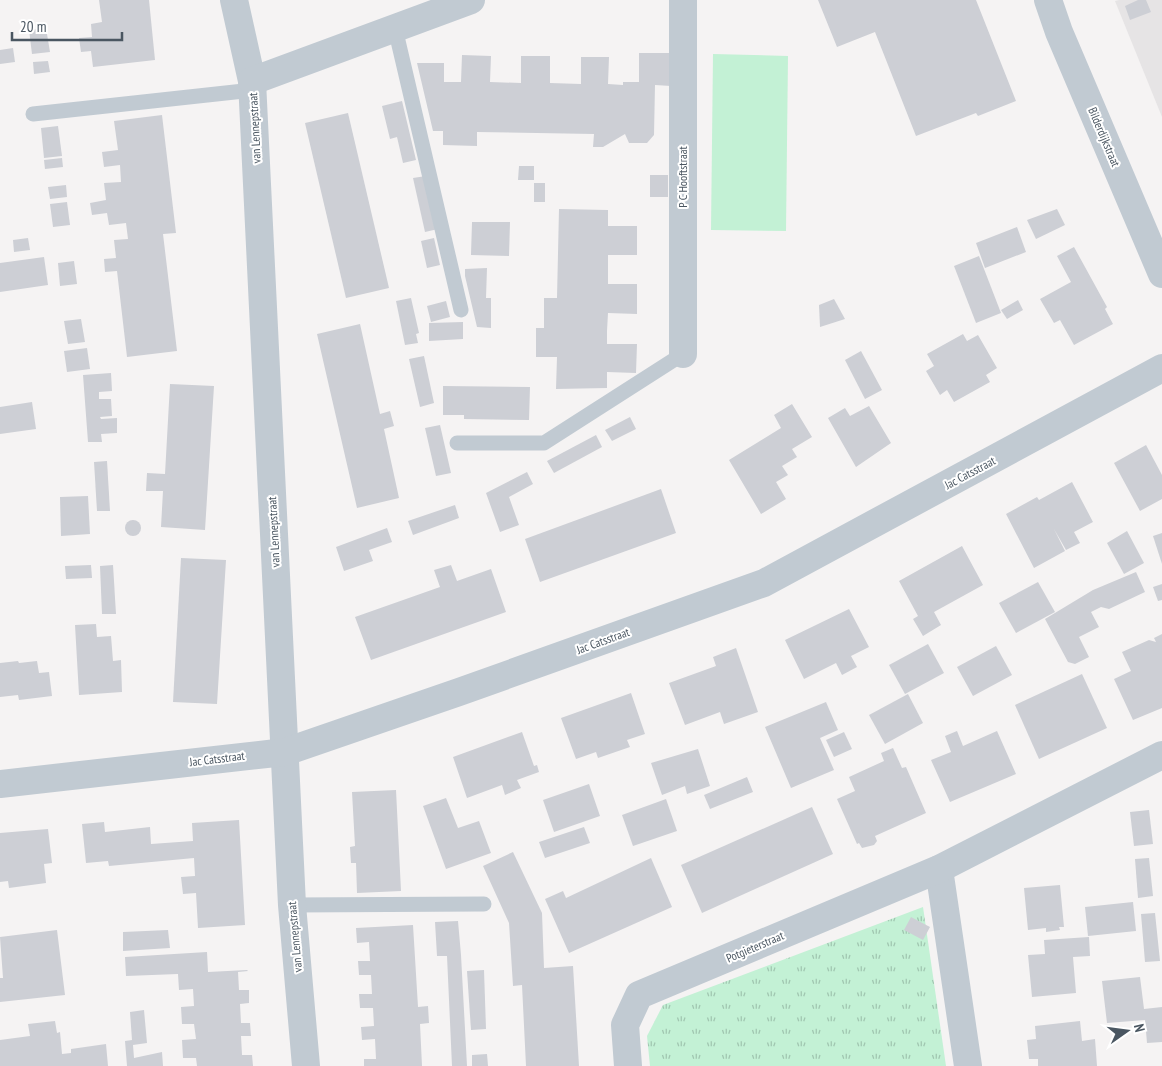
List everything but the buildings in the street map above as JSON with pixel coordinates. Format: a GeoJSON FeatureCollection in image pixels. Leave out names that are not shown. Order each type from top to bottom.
{"type":"FeatureCollection","features":[{"type":"Feature","properties":{"kind":"street","name":"van Lennepstraat"},"geometry":{"type":"LineString","coordinates":[[234,0],[252,86],[292,905],[306,1066]]}},
{"type":"Feature","properties":{"kind":"street"},"geometry":{"type":"LineString","coordinates":[[252,86],[395,28],[471,0]]}},
{"type":"Feature","properties":{"kind":"street","name":"P C Hooftstraat"},"geometry":{"type":"LineString","coordinates":[[683,0],[683,354]]}},
{"type":"Feature","properties":{"kind":"street","name":"Bilderdijkstraat"},"geometry":{"type":"LineString","coordinates":[[1048,0],[1059,32],[1162,274]]}},
{"type":"Feature","properties":{"kind":"street","name":"Jac Catsstraat"},"geometry":{"type":"LineString","coordinates":[[0,784],[284,752],[468,689],[764,583],[1162,368]]}},
{"type":"Feature","properties":{"kind":"street","name":"Potgieterstraat"},"geometry":{"type":"LineString","coordinates":[[628,1066],[625,1025],[639,995],[939,870],[1162,755]]}},
{"type":"Feature","properties":{"kind":"street"},"geometry":{"type":"LineString","coordinates":[[939,870],[968,1066]]}},
{"type":"Feature","properties":{"kind":"lane"},"geometry":{"type":"LineString","coordinates":[[395,28],[461,310]]}},
{"type":"Feature","properties":{"kind":"lane"},"geometry":{"type":"LineString","coordinates":[[33,114],[252,86]]}},
{"type":"Feature","properties":{"kind":"lane"},"geometry":{"type":"LineString","coordinates":[[457,443],[544,443],[683,354]]}},
{"type":"Feature","properties":{"kind":"lane"},"geometry":{"type":"LineString","coordinates":[[292,905],[484,904]]}},
{"type":"Feature","properties":{"kind":"shaded area"},"geometry":{"type":"Polygon","coordinates":[[[1162,0],[1162,117],[1115,1],[1162,0]]]}},
{"type":"Feature","properties":{"kind":"green space"},"geometry":{"type":"Polygon","coordinates":[[[713,54],[788,56],[786,231],[711,230],[713,54]]]}},
{"type":"Feature","properties":{"kind":"green space"},"geometry":{"type":"Polygon","coordinates":[[[923,907],[946,1066],[650,1066],[647,1036],[663,1005],[923,907]]]}}]}
